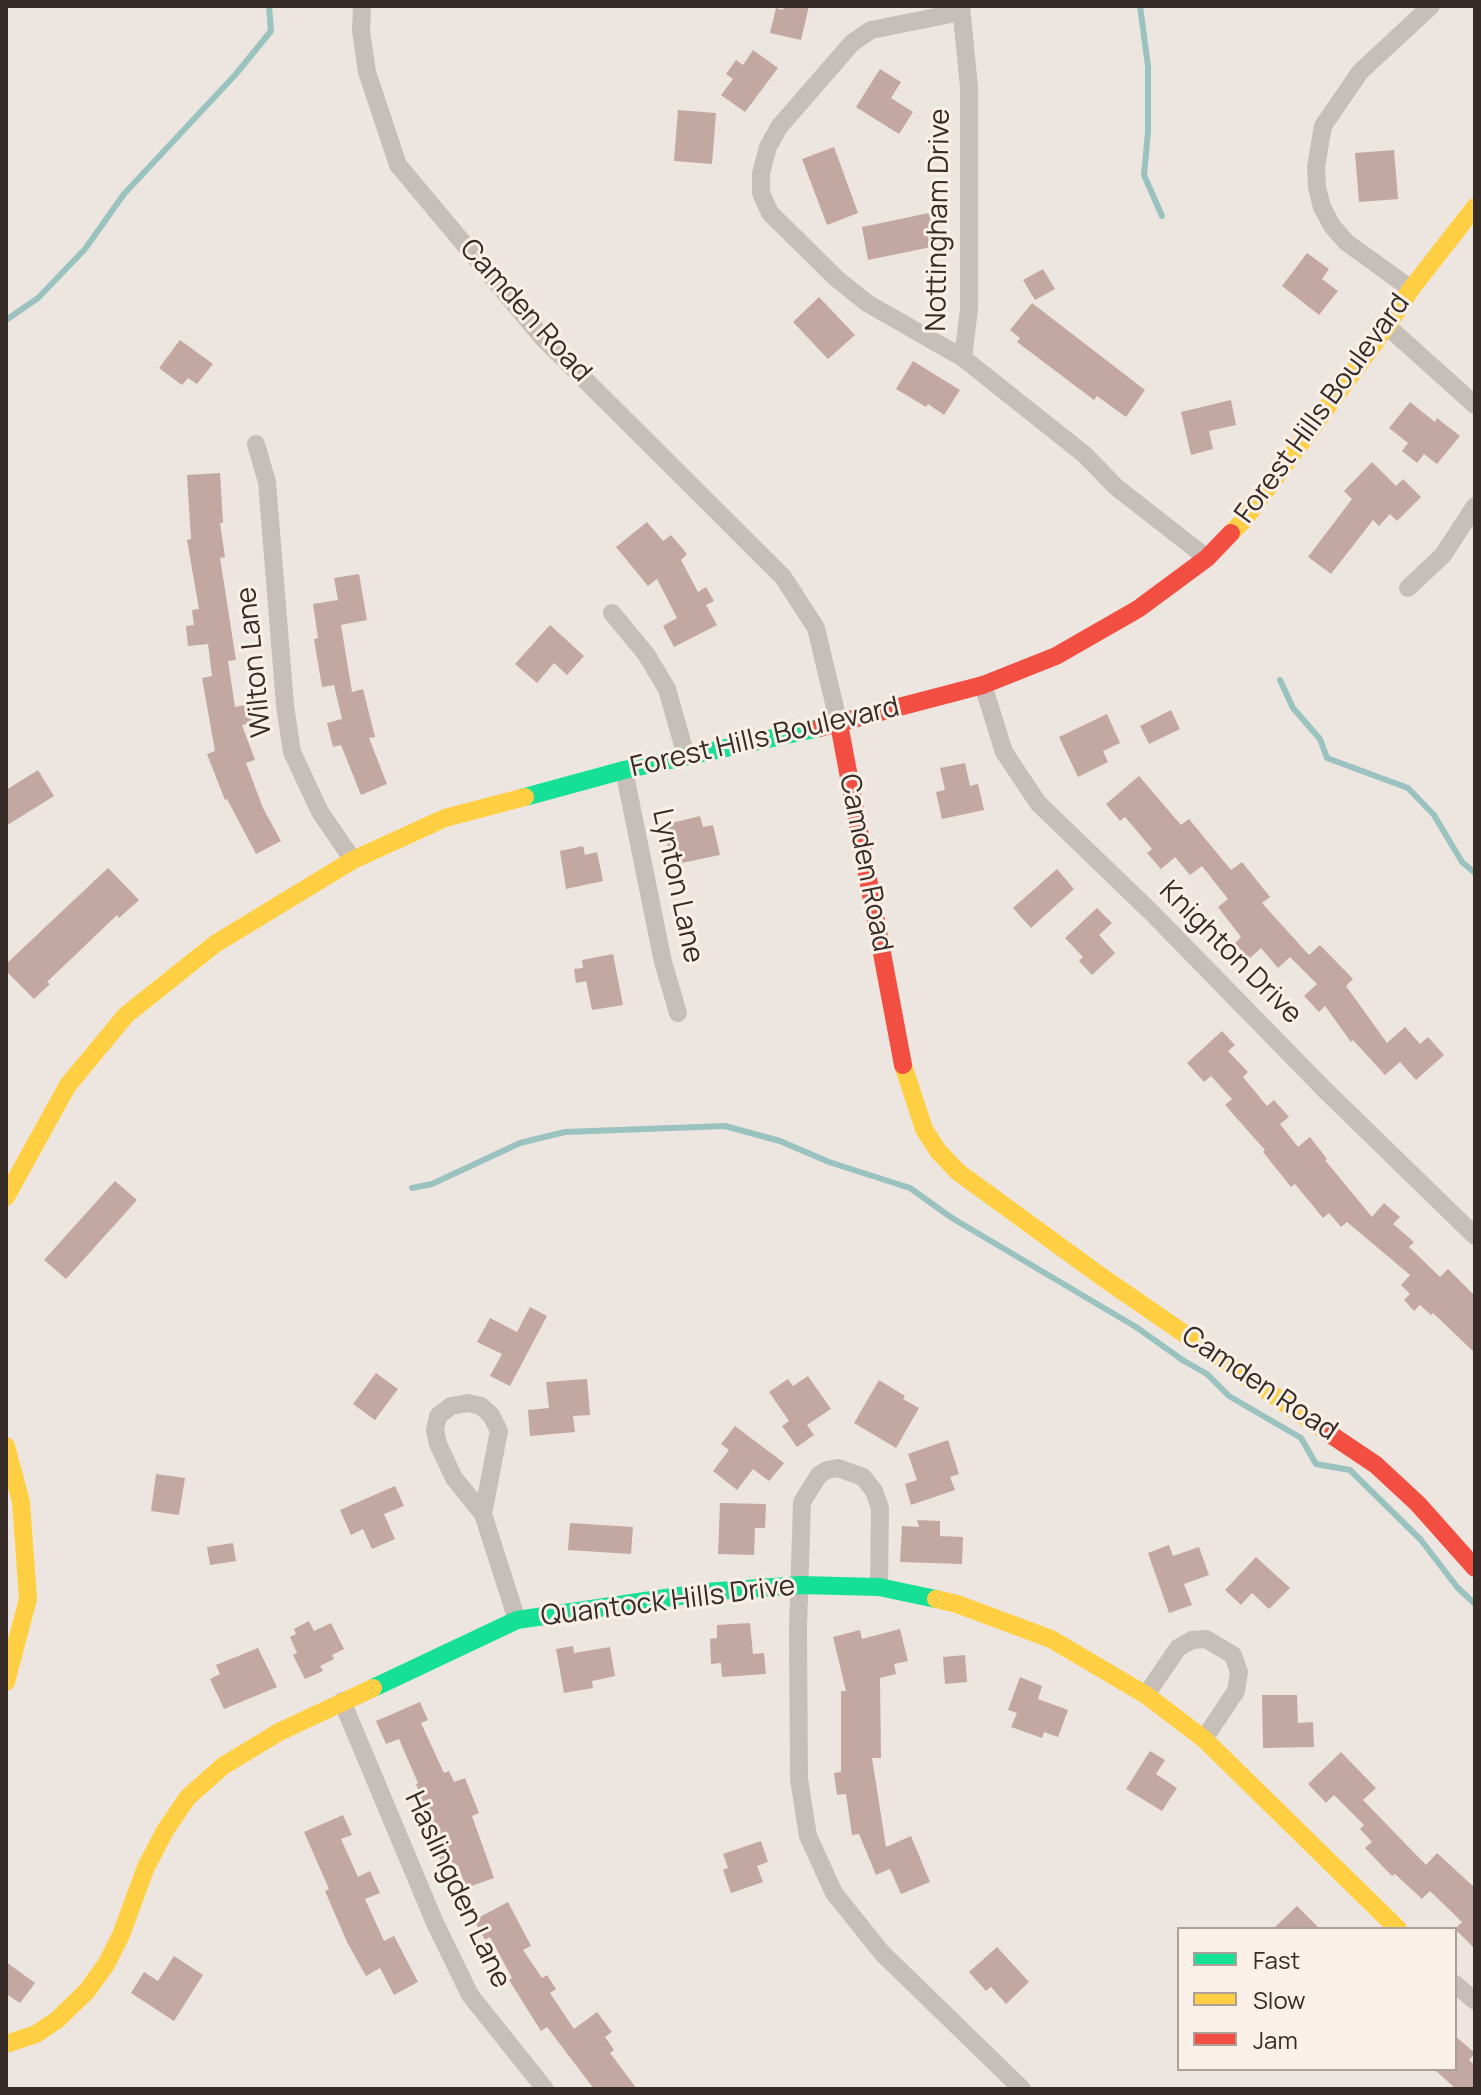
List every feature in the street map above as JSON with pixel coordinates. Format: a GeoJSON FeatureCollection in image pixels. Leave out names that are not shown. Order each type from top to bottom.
{"type":"FeatureCollection","features":[{"type":"Feature","properties":{"kind":"street","name":"Camden Road"},"geometry":{"type":"LineString","coordinates":[[362,6],[361,31],[367,72],[398,165],[542,337],[783,577],[816,628],[839,724],[905,1077],[924,1129],[938,1151],[958,1172],[1102,1277],[1376,1465],[1418,1504],[1475,1568]]}},
{"type":"Feature","properties":{"kind":"street"},"geometry":{"type":"LineString","coordinates":[[1411,289],[1346,242],[1332,226],[1322,207],[1316,167],[1323,126],[1360,72],[1431,6]]}},
{"type":"Feature","properties":{"kind":"street"},"geometry":{"type":"LineString","coordinates":[[961,9],[871,30],[852,43],[779,127],[768,147],[761,173],[761,193],[770,213],[837,279],[867,303],[963,358]]}},
{"type":"Feature","properties":{"kind":"street","name":"Nottingham Drive"},"geometry":{"type":"LineString","coordinates":[[961,9],[969,119],[969,309],[963,358],[1085,455],[1116,487],[1207,558]]}},
{"type":"Feature","properties":{"kind":"street","name":"Forest Hills Boulevard"},"geometry":{"type":"LineString","coordinates":[[6,1197],[68,1085],[126,1015],[215,944],[353,860],[445,818],[624,770],[839,724],[983,685],[1056,656],[1138,609],[1207,558],[1244,520],[1411,289],[1475,207]]}},
{"type":"Feature","properties":{"kind":"street"},"geometry":{"type":"LineString","coordinates":[[1387,326],[1475,405]]}},
{"type":"Feature","properties":{"kind":"street","name":"Wilton Lane"},"geometry":{"type":"LineString","coordinates":[[256,444],[267,482],[285,705],[292,752],[320,812],[353,860]]}},
{"type":"Feature","properties":{"kind":"street"},"geometry":{"type":"LineString","coordinates":[[1408,588],[1443,555],[1475,506]]}},
{"type":"Feature","properties":{"kind":"street"},"geometry":{"type":"LineString","coordinates":[[612,613],[646,654],[667,689],[686,756]]}},
{"type":"Feature","properties":{"kind":"street","name":"Knighton Drive"},"geometry":{"type":"LineString","coordinates":[[983,685],[1004,752],[1038,803],[1475,1236]]}},
{"type":"Feature","properties":{"kind":"street","name":"Lynton Lane"},"geometry":{"type":"LineString","coordinates":[[624,770],[663,962],[678,1013]]}},
{"type":"Feature","properties":{"kind":"street"},"geometry":{"type":"LineString","coordinates":[[483,1514],[499,1431],[491,1415],[481,1406],[468,1403],[451,1406],[438,1416],[435,1430],[438,1444],[454,1478],[483,1514],[517,1620]]}},
{"type":"Feature","properties":{"kind":"street"},"geometry":{"type":"LineString","coordinates":[[6,1446],[21,1502],[28,1599],[6,1682]]}},
{"type":"Feature","properties":{"kind":"street"},"geometry":{"type":"LineString","coordinates":[[879,1587],[880,1508],[874,1491],[863,1477],[838,1468],[827,1470],[819,1475],[802,1502],[799,1779],[808,1836],[834,1893],[882,1953],[1022,2089]]}},
{"type":"Feature","properties":{"kind":"street","name":"Quantock Hills Drive"},"geometry":{"type":"LineString","coordinates":[[6,2044],[47,2027],[87,1991],[107,1963],[121,1935],[146,1867],[166,1829],[188,1797],[223,1766],[279,1732],[517,1620],[706,1592],[800,1585],[879,1587],[957,1604],[1051,1639],[1146,1695],[1204,1739],[1396,1927]]}},
{"type":"Feature","properties":{"kind":"street"},"geometry":{"type":"LineString","coordinates":[[1146,1695],[1178,1648],[1192,1640],[1206,1639],[1233,1655],[1239,1672],[1236,1691],[1204,1739]]}},
{"type":"Feature","properties":{"kind":"street","name":"Haslingden Lane"},"geometry":{"type":"LineString","coordinates":[[342,1701],[435,1923],[470,1995],[545,2089]]}},
{"type":"Feature","properties":{"kind":"street"},"geometry":{"type":"LineString","coordinates":[[1457,1986],[1475,2001]]}},
{"type":"Feature","properties":{"kind":"building"},"geometry":{"type":"Polygon","coordinates":[[[784,6],[809,6],[801,40],[770,33],[776,8],[783,10],[784,6]]]}},
{"type":"Feature","properties":{"kind":"building"},"geometry":{"type":"Polygon","coordinates":[[[753,50],[778,68],[745,112],[721,95],[733,79],[726,74],[736,60],[743,65],[753,50]]]}},
{"type":"Feature","properties":{"kind":"building"},"geometry":{"type":"Polygon","coordinates":[[[880,69],[901,82],[891,98],[913,112],[899,134],[856,107],[880,69]]]}},
{"type":"Feature","properties":{"kind":"building"},"geometry":{"type":"Polygon","coordinates":[[[678,110],[716,113],[712,164],[674,161],[678,110]]]}},
{"type":"Feature","properties":{"kind":"building"},"geometry":{"type":"Polygon","coordinates":[[[834,147],[858,213],[827,225],[802,159],[834,147]]]}},
{"type":"Feature","properties":{"kind":"building"},"geometry":{"type":"Polygon","coordinates":[[[1394,150],[1398,199],[1359,202],[1355,153],[1394,150]]]}},
{"type":"Feature","properties":{"kind":"building"},"geometry":{"type":"Polygon","coordinates":[[[929,213],[936,246],[868,260],[862,227],[929,213]]]}},
{"type":"Feature","properties":{"kind":"building"},"geometry":{"type":"Polygon","coordinates":[[[1307,253],[1329,269],[1322,279],[1338,291],[1319,315],[1282,286],[1307,253]]]}},
{"type":"Feature","properties":{"kind":"building"},"geometry":{"type":"Polygon","coordinates":[[[1043,269],[1055,289],[1035,300],[1023,280],[1043,269]]]}},
{"type":"Feature","properties":{"kind":"building"},"geometry":{"type":"Polygon","coordinates":[[[819,297],[855,335],[828,359],[793,322],[819,297]]]}},
{"type":"Feature","properties":{"kind":"building"},"geometry":{"type":"Polygon","coordinates":[[[1032,303],[1145,390],[1126,417],[1097,396],[1094,400],[1017,342],[1020,338],[1010,330],[1032,303]]]}},
{"type":"Feature","properties":{"kind":"building"},"geometry":{"type":"Polygon","coordinates":[[[180,340],[213,364],[197,384],[188,378],[182,385],[159,368],[180,340]]]}},
{"type":"Feature","properties":{"kind":"building"},"geometry":{"type":"Polygon","coordinates":[[[913,361],[960,390],[944,415],[896,389],[913,361]]]}},
{"type":"Feature","properties":{"kind":"building"},"geometry":{"type":"Polygon","coordinates":[[[1231,400],[1236,425],[1209,431],[1213,449],[1191,455],[1181,412],[1231,400]]]}},
{"type":"Feature","properties":{"kind":"building"},"geometry":{"type":"Polygon","coordinates":[[[1410,402],[1435,422],[1437,418],[1460,436],[1437,464],[1424,454],[1417,463],[1402,451],[1408,443],[1389,428],[1410,402]]]}},
{"type":"Feature","properties":{"kind":"building"},"geometry":{"type":"Polygon","coordinates":[[[1372,462],[1396,486],[1403,479],[1421,497],[1397,521],[1390,514],[1379,526],[1373,520],[1331,574],[1308,557],[1352,499],[1344,491],[1372,462]]]}},
{"type":"Feature","properties":{"kind":"building"},"geometry":{"type":"Polygon","coordinates":[[[220,473],[223,523],[220,523],[225,557],[220,558],[236,660],[228,661],[235,707],[249,704],[252,723],[242,725],[255,760],[246,763],[263,808],[281,841],[256,854],[225,800],[207,754],[215,751],[202,678],[212,676],[208,644],[188,646],[186,626],[194,625],[192,610],[199,609],[187,540],[191,539],[187,475],[220,473]]]}},
{"type":"Feature","properties":{"kind":"building"},"geometry":{"type":"Polygon","coordinates":[[[647,522],[663,541],[671,535],[687,554],[681,560],[698,592],[706,587],[714,601],[706,605],[717,625],[674,647],[663,626],[677,618],[657,579],[648,586],[616,547],[647,522]]]}},
{"type":"Feature","properties":{"kind":"building"},"geometry":{"type":"Polygon","coordinates":[[[359,574],[367,620],[341,625],[352,692],[363,689],[375,737],[369,738],[387,784],[361,795],[341,745],[333,747],[327,723],[342,719],[334,685],[322,687],[314,639],[318,638],[313,604],[338,600],[334,578],[359,574]]]}},
{"type":"Feature","properties":{"kind":"building"},"geometry":{"type":"Polygon","coordinates":[[[550,625],[584,656],[567,675],[554,663],[537,683],[515,664],[550,625]]]}},
{"type":"Feature","properties":{"kind":"building"},"geometry":{"type":"Polygon","coordinates":[[[1171,710],[1180,729],[1149,744],[1140,726],[1171,710]]]}},
{"type":"Feature","properties":{"kind":"building"},"geometry":{"type":"Polygon","coordinates":[[[1107,714],[1120,743],[1103,751],[1108,762],[1078,777],[1059,737],[1107,714]]]}},
{"type":"Feature","properties":{"kind":"building"},"geometry":{"type":"Polygon","coordinates":[[[965,763],[970,786],[978,784],[984,810],[942,819],[936,792],[945,790],[940,768],[965,763]]]}},
{"type":"Feature","properties":{"kind":"building"},"geometry":{"type":"Polygon","coordinates":[[[38,770],[54,796],[6,826],[6,790],[38,770]]]}},
{"type":"Feature","properties":{"kind":"building"},"geometry":{"type":"Polygon","coordinates":[[[1139,776],[1181,825],[1189,819],[1231,870],[1242,862],[1270,897],[1262,903],[1309,955],[1320,945],[1353,979],[1346,986],[1387,1043],[1405,1027],[1420,1044],[1428,1037],[1444,1055],[1416,1080],[1400,1062],[1385,1075],[1353,1040],[1351,1042],[1325,1006],[1319,1012],[1304,996],[1317,984],[1290,957],[1278,968],[1261,948],[1249,959],[1235,943],[1241,937],[1218,907],[1228,899],[1202,866],[1190,875],[1175,857],[1161,869],[1147,853],[1152,849],[1125,817],[1120,821],[1106,804],[1139,776]]]}},
{"type":"Feature","properties":{"kind":"building"},"geometry":{"type":"Polygon","coordinates":[[[700,816],[703,827],[713,825],[720,855],[672,865],[663,825],[700,816]]]}},
{"type":"Feature","properties":{"kind":"building"},"geometry":{"type":"Polygon","coordinates":[[[583,846],[585,855],[597,852],[603,881],[566,889],[560,851],[583,846]]]}},
{"type":"Feature","properties":{"kind":"building"},"geometry":{"type":"Polygon","coordinates":[[[108,868],[139,900],[119,918],[117,915],[47,982],[50,984],[34,999],[6,971],[6,964],[108,868]]]}},
{"type":"Feature","properties":{"kind":"building"},"geometry":{"type":"Polygon","coordinates":[[[1057,869],[1074,889],[1031,928],[1013,908],[1057,869]]]}},
{"type":"Feature","properties":{"kind":"building"},"geometry":{"type":"Polygon","coordinates":[[[1097,908],[1112,923],[1099,935],[1115,953],[1092,975],[1079,961],[1083,957],[1065,938],[1097,908]]]}},
{"type":"Feature","properties":{"kind":"building"},"geometry":{"type":"Polygon","coordinates":[[[613,954],[623,1005],[592,1010],[586,981],[576,983],[574,969],[583,968],[582,960],[613,954]]]}},
{"type":"Feature","properties":{"kind":"building"},"geometry":{"type":"Polygon","coordinates":[[[1222,1031],[1235,1045],[1228,1051],[1248,1072],[1243,1077],[1267,1106],[1274,1100],[1289,1117],[1280,1124],[1298,1147],[1310,1137],[1372,1217],[1384,1203],[1400,1217],[1393,1224],[1414,1242],[1409,1247],[1440,1277],[1448,1269],[1475,1296],[1475,1353],[1433,1313],[1431,1315],[1420,1305],[1414,1311],[1404,1300],[1410,1294],[1401,1285],[1410,1275],[1347,1222],[1341,1227],[1329,1213],[1323,1218],[1295,1184],[1291,1187],[1263,1152],[1265,1150],[1225,1105],[1232,1099],[1211,1076],[1204,1082],[1187,1063],[1222,1031]]]}},
{"type":"Feature","properties":{"kind":"building"},"geometry":{"type":"Polygon","coordinates":[[[115,1181],[137,1200],[66,1279],[44,1260],[115,1181]]]}},
{"type":"Feature","properties":{"kind":"building"},"geometry":{"type":"Polygon","coordinates":[[[530,1307],[547,1316],[510,1386],[490,1376],[502,1354],[477,1342],[490,1318],[517,1332],[530,1307]]]}},
{"type":"Feature","properties":{"kind":"building"},"geometry":{"type":"Polygon","coordinates":[[[376,1373],[398,1389],[375,1420],[353,1404],[376,1373]]]}},
{"type":"Feature","properties":{"kind":"building"},"geometry":{"type":"Polygon","coordinates":[[[808,1376],[831,1409],[807,1425],[814,1435],[797,1447],[782,1426],[789,1421],[769,1392],[788,1379],[793,1386],[808,1376]]]}},
{"type":"Feature","properties":{"kind":"building"},"geometry":{"type":"Polygon","coordinates":[[[587,1379],[590,1415],[573,1416],[575,1432],[530,1436],[528,1410],[549,1408],[546,1382],[587,1379]]]}},
{"type":"Feature","properties":{"kind":"building"},"geometry":{"type":"Polygon","coordinates":[[[879,1380],[919,1408],[896,1448],[854,1423],[879,1380]]]}},
{"type":"Feature","properties":{"kind":"building"},"geometry":{"type":"Polygon","coordinates":[[[735,1426],[784,1463],[769,1481],[753,1469],[737,1490],[713,1471],[729,1450],[721,1444],[735,1426]]]}},
{"type":"Feature","properties":{"kind":"building"},"geometry":{"type":"Polygon","coordinates":[[[948,1440],[959,1474],[950,1477],[955,1490],[911,1505],[905,1484],[917,1480],[908,1454],[948,1440]]]}},
{"type":"Feature","properties":{"kind":"building"},"geometry":{"type":"Polygon","coordinates":[[[156,1474],[185,1478],[179,1515],[151,1511],[156,1474]]]}},
{"type":"Feature","properties":{"kind":"building"},"geometry":{"type":"Polygon","coordinates":[[[395,1486],[404,1506],[384,1514],[395,1539],[372,1549],[363,1529],[351,1535],[340,1510],[395,1486]]]}},
{"type":"Feature","properties":{"kind":"building"},"geometry":{"type":"Polygon","coordinates":[[[720,1503],[766,1504],[765,1528],[755,1528],[754,1555],[718,1554],[720,1503]]]}},
{"type":"Feature","properties":{"kind":"building"},"geometry":{"type":"Polygon","coordinates":[[[917,1520],[940,1521],[940,1536],[963,1537],[962,1564],[900,1562],[902,1526],[919,1527],[917,1520]]]}},
{"type":"Feature","properties":{"kind":"building"},"geometry":{"type":"Polygon","coordinates":[[[570,1523],[633,1527],[631,1554],[568,1550],[570,1523]]]}},
{"type":"Feature","properties":{"kind":"building"},"geometry":{"type":"Polygon","coordinates":[[[233,1543],[236,1561],[210,1565],[207,1547],[233,1543]]]}},
{"type":"Feature","properties":{"kind":"building"},"geometry":{"type":"Polygon","coordinates":[[[1169,1545],[1173,1556],[1199,1547],[1209,1575],[1184,1584],[1192,1605],[1169,1613],[1148,1553],[1169,1545]]]}},
{"type":"Feature","properties":{"kind":"building"},"geometry":{"type":"Polygon","coordinates":[[[1256,1557],[1290,1588],[1269,1609],[1252,1593],[1241,1605],[1225,1590],[1256,1557]]]}},
{"type":"Feature","properties":{"kind":"building"},"geometry":{"type":"Polygon","coordinates":[[[309,1621],[314,1631],[331,1623],[344,1649],[320,1666],[323,1671],[305,1679],[293,1655],[297,1653],[290,1637],[296,1634],[294,1629],[309,1621]]]}},
{"type":"Feature","properties":{"kind":"building"},"geometry":{"type":"Polygon","coordinates":[[[750,1623],[753,1654],[764,1653],[766,1674],[722,1677],[721,1663],[711,1664],[710,1639],[717,1638],[717,1625],[750,1623]]]}},
{"type":"Feature","properties":{"kind":"building"},"geometry":{"type":"Polygon","coordinates":[[[900,1629],[908,1661],[894,1664],[896,1674],[880,1678],[881,1758],[872,1758],[886,1847],[911,1836],[930,1882],[901,1894],[890,1869],[876,1875],[859,1834],[852,1835],[846,1794],[837,1795],[834,1773],[841,1772],[841,1691],[846,1691],[833,1637],[860,1630],[862,1639],[900,1629]]]}},
{"type":"Feature","properties":{"kind":"building"},"geometry":{"type":"Polygon","coordinates":[[[573,1646],[574,1653],[610,1647],[615,1676],[592,1681],[593,1688],[564,1693],[556,1649],[573,1646]]]}},
{"type":"Feature","properties":{"kind":"building"},"geometry":{"type":"Polygon","coordinates":[[[258,1648],[277,1687],[224,1709],[210,1679],[220,1674],[216,1665],[258,1648]]]}},
{"type":"Feature","properties":{"kind":"building"},"geometry":{"type":"Polygon","coordinates":[[[965,1655],[967,1682],[945,1684],[943,1657],[965,1655]]]}},
{"type":"Feature","properties":{"kind":"building"},"geometry":{"type":"Polygon","coordinates":[[[1020,1677],[1042,1686],[1038,1699],[1068,1710],[1058,1737],[1044,1732],[1042,1738],[1011,1727],[1017,1713],[1008,1710],[1020,1677]]]}},
{"type":"Feature","properties":{"kind":"building"},"geometry":{"type":"Polygon","coordinates":[[[1262,1695],[1297,1695],[1298,1723],[1313,1722],[1314,1747],[1263,1748],[1262,1695]]]}},
{"type":"Feature","properties":{"kind":"building"},"geometry":{"type":"Polygon","coordinates":[[[420,1702],[428,1720],[421,1723],[444,1773],[449,1771],[454,1782],[465,1778],[479,1813],[472,1816],[494,1878],[466,1888],[458,1865],[444,1870],[437,1851],[442,1849],[399,1739],[386,1744],[376,1721],[420,1702]]]}},
{"type":"Feature","properties":{"kind":"building"},"geometry":{"type":"Polygon","coordinates":[[[1150,1751],[1165,1760],[1156,1774],[1177,1788],[1162,1811],[1126,1789],[1150,1751]]]}},
{"type":"Feature","properties":{"kind":"building"},"geometry":{"type":"Polygon","coordinates":[[[1341,1752],[1376,1788],[1363,1800],[1426,1865],[1437,1853],[1475,1888],[1475,1949],[1457,1931],[1462,1922],[1430,1891],[1422,1899],[1395,1874],[1392,1876],[1365,1848],[1372,1842],[1360,1829],[1364,1825],[1334,1795],[1326,1803],[1308,1784],[1341,1752]]]}},
{"type":"Feature","properties":{"kind":"building"},"geometry":{"type":"Polygon","coordinates":[[[343,1815],[352,1835],[341,1839],[358,1877],[370,1871],[380,1893],[365,1899],[384,1941],[394,1936],[418,1982],[394,1995],[380,1968],[366,1976],[347,1942],[325,1891],[329,1889],[304,1832],[343,1815]]]}},
{"type":"Feature","properties":{"kind":"building"},"geometry":{"type":"Polygon","coordinates":[[[761,1841],[768,1862],[757,1866],[763,1882],[731,1893],[723,1870],[728,1868],[723,1854],[761,1841]]]}},
{"type":"Feature","properties":{"kind":"building"},"geometry":{"type":"Polygon","coordinates":[[[508,1902],[531,1946],[523,1950],[542,1978],[547,1975],[556,1989],[550,1993],[574,2029],[597,2012],[612,2032],[605,2037],[614,2050],[610,2053],[637,2089],[594,2089],[547,2027],[541,2031],[509,1980],[512,1978],[490,1937],[485,1940],[474,1920],[508,1902]]]}},
{"type":"Feature","properties":{"kind":"building"},"geometry":{"type":"Polygon","coordinates":[[[1297,1906],[1318,1927],[1275,1927],[1297,1906]]]}},
{"type":"Feature","properties":{"kind":"building"},"geometry":{"type":"Polygon","coordinates":[[[997,1947],[1029,1982],[1006,2004],[991,1987],[986,1991],[969,1972],[997,1947]]]}},
{"type":"Feature","properties":{"kind":"building"},"geometry":{"type":"Polygon","coordinates":[[[174,1956],[203,1975],[174,2021],[131,1993],[144,1972],[158,1981],[174,1956]]]}},
{"type":"Feature","properties":{"kind":"building"},"geometry":{"type":"Polygon","coordinates":[[[6,1962],[35,1983],[20,2003],[6,1994],[6,1962]]]}},
{"type":"Feature","properties":{"kind":"building"},"geometry":{"type":"Polygon","coordinates":[[[1457,2038],[1475,2053],[1469,2060],[1475,2065],[1475,2089],[1456,2089],[1436,2071],[1457,2071],[1457,2038]]]}},
{"type":"Feature","properties":{"kind":"waterway"},"geometry":{"type":"LineString","coordinates":[[6,320],[38,298],[85,249],[124,194],[236,74],[271,31],[269,6]]}},
{"type":"Feature","properties":{"kind":"waterway"},"geometry":{"type":"LineString","coordinates":[[1140,6],[1148,66],[1148,132],[1144,175],[1162,216]]}},
{"type":"Feature","properties":{"kind":"waterway"},"geometry":{"type":"LineString","coordinates":[[1280,680],[1293,708],[1320,739],[1327,758],[1408,788],[1434,815],[1462,862],[1475,873]]}},
{"type":"Feature","properties":{"kind":"waterway"},"geometry":{"type":"LineString","coordinates":[[412,1188],[432,1184],[520,1143],[565,1132],[725,1126],[780,1141],[829,1162],[910,1188],[952,1218],[1136,1327],[1207,1374],[1229,1396],[1301,1438],[1316,1464],[1350,1470],[1421,1540],[1457,1587],[1475,1604]]}},
{"type":"Feature","properties":{"kind":"traffic: fast"},"geometry":{"type":"LineString","coordinates":[[525,797],[624,770],[819,728]]}},
{"type":"Feature","properties":{"kind":"traffic: fast"},"geometry":{"type":"LineString","coordinates":[[373,1688],[517,1620],[706,1592],[800,1585],[879,1587],[936,1599]]}},
{"type":"Feature","properties":{"kind":"traffic: slow"},"geometry":{"type":"LineString","coordinates":[[1231,533],[1244,520],[1411,289],[1475,207]]}},
{"type":"Feature","properties":{"kind":"traffic: slow"},"geometry":{"type":"LineString","coordinates":[[6,1197],[68,1085],[126,1015],[215,944],[353,860],[445,818],[525,797]]}},
{"type":"Feature","properties":{"kind":"traffic: slow"},"geometry":{"type":"LineString","coordinates":[[903,1065],[924,1129],[938,1151],[958,1172],[1102,1277],[1327,1432]]}},
{"type":"Feature","properties":{"kind":"traffic: slow"},"geometry":{"type":"LineString","coordinates":[[6,1446],[21,1502],[28,1599],[6,1682]]}},
{"type":"Feature","properties":{"kind":"traffic: slow"},"geometry":{"type":"LineString","coordinates":[[936,1599],[1051,1639],[1146,1695],[1204,1739],[1396,1927]]}},
{"type":"Feature","properties":{"kind":"traffic: slow"},"geometry":{"type":"LineString","coordinates":[[6,2044],[36,2034],[57,2020],[87,1991],[107,1963],[121,1935],[146,1867],[166,1829],[188,1797],[223,1766],[279,1732],[373,1688]]}},
{"type":"Feature","properties":{"kind":"traffic: jam"},"geometry":{"type":"LineString","coordinates":[[819,728],[983,685],[1056,656],[1138,609],[1207,558],[1231,533]]}},
{"type":"Feature","properties":{"kind":"traffic: jam"},"geometry":{"type":"LineString","coordinates":[[839,724],[903,1065]]}},
{"type":"Feature","properties":{"kind":"traffic: jam"},"geometry":{"type":"LineString","coordinates":[[1327,1432],[1376,1465],[1418,1504],[1475,1568]]}}]}
